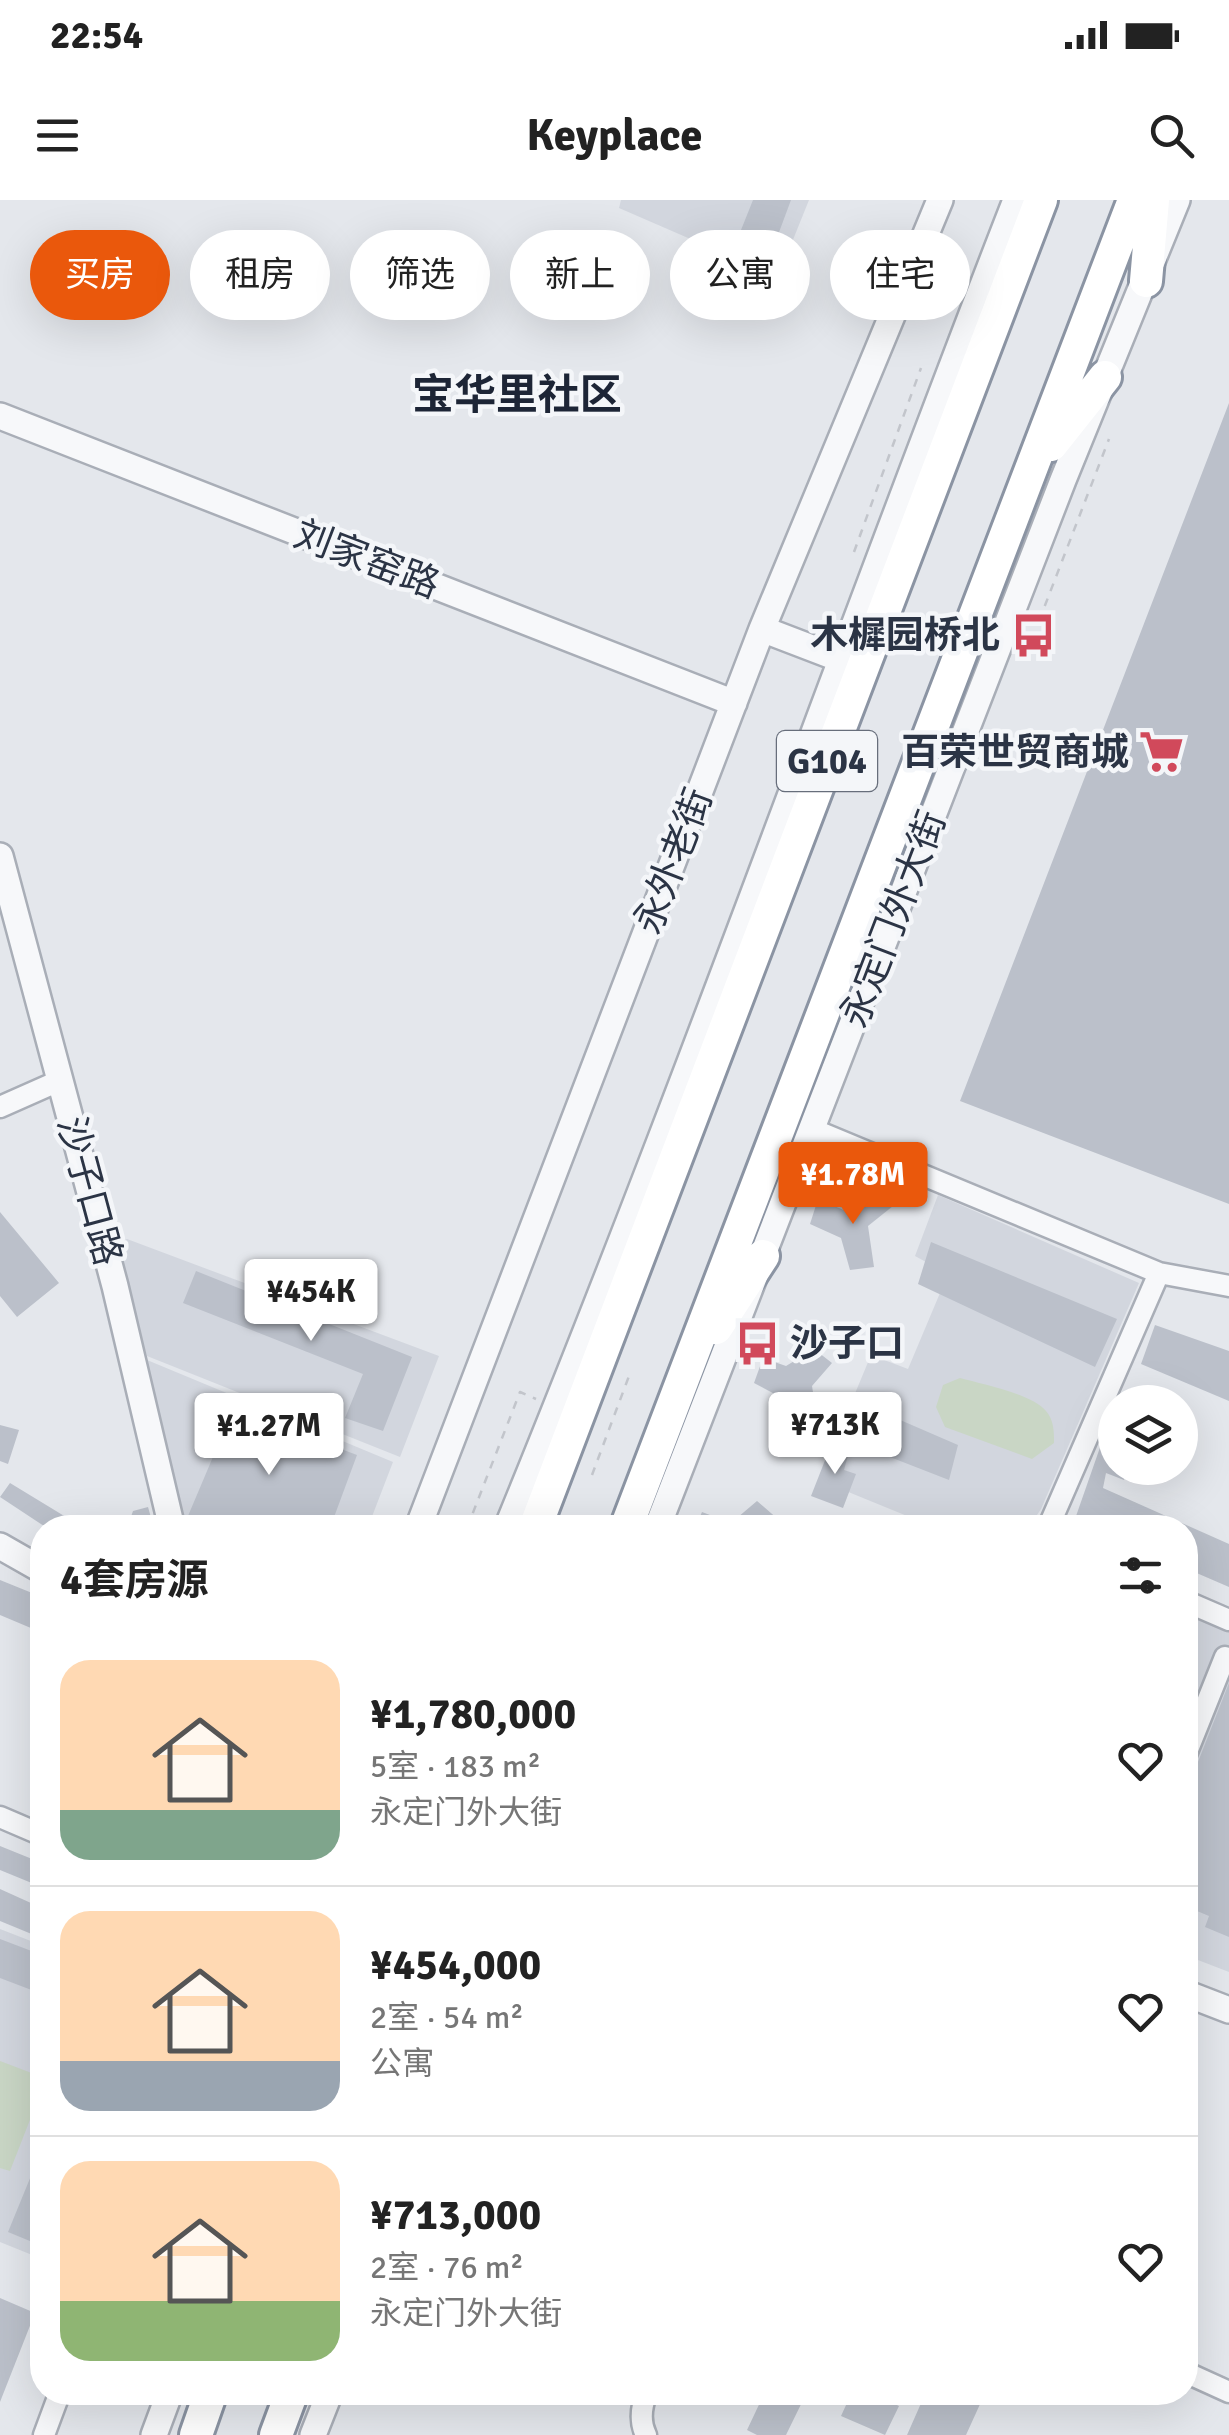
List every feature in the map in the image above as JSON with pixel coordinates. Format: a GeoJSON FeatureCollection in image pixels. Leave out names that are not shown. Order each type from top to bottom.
{"type":"FeatureCollection","features":[{"type":"Feature","properties":{"kind":"highway","name":"G104"},"geometry":{"type":"LineString","coordinates":[[540,1515],[1041,200]]}},
{"type":"Feature","properties":{"kind":"highway","name":"永定门外大街"},"geometry":{"type":"LineString","coordinates":[[631,1515],[1134,200]]}},
{"type":"Feature","properties":{"kind":"highway"},"geometry":{"type":"LineString","coordinates":[[1146,281],[1154,200]]}},
{"type":"Feature","properties":{"kind":"highway"},"geometry":{"type":"LineString","coordinates":[[1032,468],[1105,377]]}},
{"type":"Feature","properties":{"kind":"highway"},"geometry":{"type":"LineString","coordinates":[[681,1382],[763,1256]]}},
{"type":"Feature","properties":{"kind":"highway"},"geometry":{"type":"LineString","coordinates":[[196,2435],[206,2405]]}},
{"type":"Feature","properties":{"kind":"highway"},"geometry":{"type":"LineString","coordinates":[[276,2435],[287,2405]]}},
{"type":"Feature","properties":{"kind":"street","name":"永外老街"},"geometry":{"type":"LineString","coordinates":[[423,1515],[762,629],[940,200]]}},
{"type":"Feature","properties":{"kind":"street"},"geometry":{"type":"LineString","coordinates":[[512,1515],[844,660],[937,402],[1016,200]]}},
{"type":"Feature","properties":{"kind":"street","name":"永定门外大街"},"geometry":{"type":"LineString","coordinates":[[662,1515],[1177,200]]}},
{"type":"Feature","properties":{"kind":"street","name":"刘家窑路"},"geometry":{"type":"LineString","coordinates":[[0,416],[734,702]]}},
{"type":"Feature","properties":{"kind":"street"},"geometry":{"type":"LineString","coordinates":[[762,629],[844,660]]}},
{"type":"Feature","properties":{"kind":"street","name":"沙子口路"},"geometry":{"type":"LineString","coordinates":[[0,856],[115,1286],[169,1515]]}},
{"type":"Feature","properties":{"kind":"street"},"geometry":{"type":"LineString","coordinates":[[0,1107],[62,1080]]}},
{"type":"Feature","properties":{"kind":"street"},"geometry":{"type":"LineString","coordinates":[[812,1129],[1159,1273],[1229,1286]]}},
{"type":"Feature","properties":{"kind":"street"},"geometry":{"type":"LineString","coordinates":[[1054,1515],[1159,1273]]}},
{"type":"Feature","properties":{"kind":"street"},"geometry":{"type":"LineString","coordinates":[[0,1546],[30,1563]]}},
{"type":"Feature","properties":{"kind":"street"},"geometry":{"type":"LineString","coordinates":[[1198,1607],[1229,1620]]}},
{"type":"Feature","properties":{"kind":"street"},"geometry":{"type":"LineString","coordinates":[[1198,1725],[1225,1658]]}},
{"type":"Feature","properties":{"kind":"street"},"geometry":{"type":"LineString","coordinates":[[0,1817],[30,1830]]}},
{"type":"Feature","properties":{"kind":"street"},"geometry":{"type":"LineString","coordinates":[[1198,1998],[1229,2010]]}},
{"type":"Feature","properties":{"kind":"street"},"geometry":{"type":"LineString","coordinates":[[1198,2378],[1229,2392]]}},
{"type":"Feature","properties":{"kind":"street"},"geometry":{"type":"LineString","coordinates":[[44,2435],[55,2405]]}},
{"type":"Feature","properties":{"kind":"street"},"geometry":{"type":"LineString","coordinates":[[154,2435],[165,2405]]}},
{"type":"Feature","properties":{"kind":"street"},"geometry":{"type":"LineString","coordinates":[[313,2435],[325,2405]]}},
{"type":"Feature","properties":{"kind":"street"},"geometry":{"type":"LineString","coordinates":[[642,2405],[641,2426],[646,2435]]}},
{"type":"Feature","properties":{"kind":"path"},"geometry":{"type":"LineString","coordinates":[[854,552],[921,368]]}},
{"type":"Feature","properties":{"kind":"path"},"geometry":{"type":"LineString","coordinates":[[1039,621],[1108,439]]}},
{"type":"Feature","properties":{"kind":"path"},"geometry":{"type":"LineString","coordinates":[[592,1475],[629,1376]]}},
{"type":"Feature","properties":{"kind":"path"},"geometry":{"type":"LineString","coordinates":[[473,1515],[520,1392]]}},
{"type":"Feature","properties":{"kind":"shaded area"},"geometry":{"type":"Polygon","coordinates":[[[621,200],[809,200],[797,230],[670,230],[619,208],[621,200]]]}},
{"type":"Feature","properties":{"kind":"shaded area"},"geometry":{"type":"Polygon","coordinates":[[[938,1195],[1139,1283],[1037,1515],[905,1515],[819,1480],[871,1355],[908,1369],[948,1274],[915,1256],[938,1195]]]}},
{"type":"Feature","properties":{"kind":"shaded area"},"geometry":{"type":"Polygon","coordinates":[[[127,1239],[439,1356],[400,1457],[147,1356],[113,1246],[127,1239]]]}},
{"type":"Feature","properties":{"kind":"shaded area"},"geometry":{"type":"Polygon","coordinates":[[[147,1360],[393,1462],[373,1515],[180,1515],[147,1360]]]}},
{"type":"Feature","properties":{"kind":"shaded area"},"geometry":{"type":"Polygon","coordinates":[[[1198,1616],[1229,1629],[1229,1972],[1198,1960],[1198,1616]]]}},
{"type":"Feature","properties":{"kind":"shaded area"},"geometry":{"type":"Polygon","coordinates":[[[0,1929],[30,1941],[30,2254],[0,2242],[0,1929]]]}},
{"type":"Feature","properties":{"kind":"green space"},"geometry":{"type":"Polygon","coordinates":[[[960,1378],[1006,1390],[1039,1405],[1051,1418],[1054,1443],[1032,1459],[945,1427],[936,1407],[943,1385],[960,1378]]]}},
{"type":"Feature","properties":{"kind":"green space"},"geometry":{"type":"Polygon","coordinates":[[[0,2061],[30,2072],[30,2120],[10,2171],[0,2168],[0,2061]]]}},
{"type":"Feature","properties":{"kind":"building"},"geometry":{"type":"Polygon","coordinates":[[[753,200],[791,200],[780,230],[741,230],[753,200]]]}},
{"type":"Feature","properties":{"kind":"building","name":"百荣世贸商城"},"geometry":{"type":"Polygon","coordinates":[[[1229,403],[1229,1204],[960,1101],[1229,403]]]}},
{"type":"Feature","properties":{"kind":"building"},"geometry":{"type":"Polygon","coordinates":[[[877,1190],[893,1206],[868,1226],[874,1267],[850,1270],[841,1238],[810,1224],[818,1199],[846,1211],[877,1190]]]}},
{"type":"Feature","properties":{"kind":"building"},"geometry":{"type":"Polygon","coordinates":[[[0,1212],[59,1283],[17,1317],[0,1296],[0,1212]]]}},
{"type":"Feature","properties":{"kind":"building"},"geometry":{"type":"Polygon","coordinates":[[[931,1242],[1117,1319],[1095,1367],[918,1284],[931,1242]]]}},
{"type":"Feature","properties":{"kind":"building"},"geometry":{"type":"Polygon","coordinates":[[[196,1271],[412,1357],[383,1431],[345,1418],[363,1374],[183,1303],[196,1271]]]}},
{"type":"Feature","properties":{"kind":"building"},"geometry":{"type":"Polygon","coordinates":[[[1155,1325],[1229,1351],[1229,1401],[1198,1385],[1141,1364],[1155,1325]]]}},
{"type":"Feature","properties":{"kind":"building"},"geometry":{"type":"Polygon","coordinates":[[[814,1349],[832,1363],[812,1386],[818,1423],[788,1431],[784,1399],[754,1383],[763,1358],[786,1366],[814,1349]]]}},
{"type":"Feature","properties":{"kind":"building"},"geometry":{"type":"Polygon","coordinates":[[[847,1397],[958,1445],[949,1480],[836,1436],[847,1397]]]}},
{"type":"Feature","properties":{"kind":"building"},"geometry":{"type":"Polygon","coordinates":[[[224,1405],[357,1455],[335,1515],[188,1515],[218,1445],[214,1432],[224,1405]]]}},
{"type":"Feature","properties":{"kind":"building"},"geometry":{"type":"Polygon","coordinates":[[[0,1425],[19,1430],[8,1464],[0,1461],[0,1425]]]}},
{"type":"Feature","properties":{"kind":"building"},"geometry":{"type":"Polygon","coordinates":[[[833,1440],[850,1448],[844,1470],[856,1474],[843,1508],[811,1496],[833,1440]]]}},
{"type":"Feature","properties":{"kind":"building"},"geometry":{"type":"Polygon","coordinates":[[[1098,1453],[1098,1485],[1164,1515],[1076,1515],[1098,1453]]]}},
{"type":"Feature","properties":{"kind":"building"},"geometry":{"type":"Polygon","coordinates":[[[10,1483],[63,1515],[30,1517],[0,1497],[10,1483]]]}},
{"type":"Feature","properties":{"kind":"building"},"geometry":{"type":"Polygon","coordinates":[[[757,1501],[773,1515],[740,1515],[757,1501]]]}},
{"type":"Feature","properties":{"kind":"building"},"geometry":{"type":"Polygon","coordinates":[[[148,1507],[150,1515],[132,1515],[148,1507]]]}},
{"type":"Feature","properties":{"kind":"building"},"geometry":{"type":"Polygon","coordinates":[[[1198,1530],[1229,1544],[1229,1587],[1198,1574],[1198,1530]]]}},
{"type":"Feature","properties":{"kind":"building"},"geometry":{"type":"Polygon","coordinates":[[[0,1580],[30,1592],[30,1628],[0,1615],[0,1580]]]}},
{"type":"Feature","properties":{"kind":"building"},"geometry":{"type":"Polygon","coordinates":[[[1229,1683],[1229,1937],[1205,1927],[1209,1916],[1198,1911],[1198,1762],[1229,1683]]]}},
{"type":"Feature","properties":{"kind":"building"},"geometry":{"type":"Polygon","coordinates":[[[0,1846],[30,1858],[30,1882],[0,1870],[0,1846]]]}},
{"type":"Feature","properties":{"kind":"building"},"geometry":{"type":"Polygon","coordinates":[[[0,1889],[30,1903],[30,1933],[0,1921],[0,1889]]]}},
{"type":"Feature","properties":{"kind":"building"},"geometry":{"type":"Polygon","coordinates":[[[0,1939],[30,1950],[30,1989],[0,1978],[0,1939]]]}},
{"type":"Feature","properties":{"kind":"building"},"geometry":{"type":"Polygon","coordinates":[[[30,2178],[30,2241],[8,2232],[30,2178]]]}},
{"type":"Feature","properties":{"kind":"building"},"geometry":{"type":"Polygon","coordinates":[[[0,2298],[30,2311],[30,2326],[0,2402],[0,2298]]]}},
{"type":"Feature","properties":{"kind":"building"},"geometry":{"type":"Polygon","coordinates":[[[759,2405],[801,2405],[786,2435],[757,2435],[747,2430],[759,2405]]]}},
{"type":"Feature","properties":{"kind":"building"},"geometry":{"type":"Polygon","coordinates":[[[846,2405],[899,2406],[885,2435],[841,2416],[846,2405]]]}},
{"type":"Feature","properties":{"kind":"building"},"geometry":{"type":"Polygon","coordinates":[[[920,2405],[980,2405],[966,2435],[907,2435],[920,2405]]]}},
{"type":"Feature","properties":{"kind":"place","name":"木樨园桥北"},"geometry":{"type":"Point","coordinates":[1033,635]}},
{"type":"Feature","properties":{"kind":"place","name":"百荣世贸商城"},"geometry":{"type":"Point","coordinates":[1162,752]}},
{"type":"Feature","properties":{"kind":"place","name":"沙子口"},"geometry":{"type":"Point","coordinates":[757,1343]}},
{"type":"Feature","properties":{"kind":"district","name":"宝华里社区"},"geometry":{"type":"Point","coordinates":[517,394]}}]}
